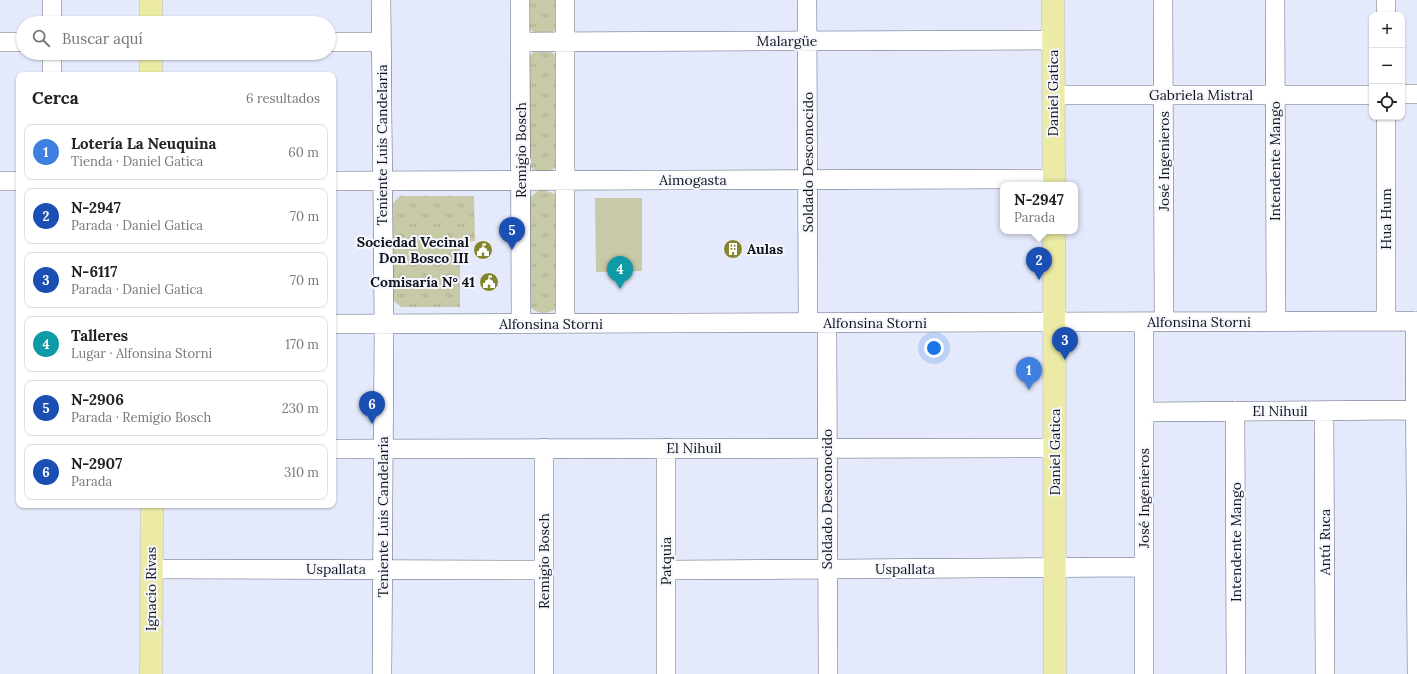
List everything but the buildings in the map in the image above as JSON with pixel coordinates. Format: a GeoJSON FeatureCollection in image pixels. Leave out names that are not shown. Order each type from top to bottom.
{"type":"FeatureCollection","features":[{"type":"Feature","properties":{"kind":"main road"},"geometry":{"type":"LineString","coordinates":[[151,0],[151,16]]}},
{"type":"Feature","properties":{"kind":"main road","name":"Daniel Gatica"},"geometry":{"type":"LineString","coordinates":[[1053,0],[1054,182]]}},
{"type":"Feature","properties":{"kind":"main road"},"geometry":{"type":"LineString","coordinates":[[151,60],[151,72]]}},
{"type":"Feature","properties":{"kind":"main road","name":"Daniel Gatica"},"geometry":{"type":"LineString","coordinates":[[1054,234],[1055,674]]}},
{"type":"Feature","properties":{"kind":"main road","name":"Ignacio Rivas"},"geometry":{"type":"LineString","coordinates":[[151,674],[152,508]]}},
{"type":"Feature","properties":{"kind":"street"},"geometry":{"type":"LineString","coordinates":[[52,0],[52,16]]}},
{"type":"Feature","properties":{"kind":"street","name":"Teniente Luis Candelaria"},"geometry":{"type":"LineString","coordinates":[[381,0],[384,324],[382,674]]}},
{"type":"Feature","properties":{"kind":"street","name":"Remigio Bosch"},"geometry":{"type":"LineString","coordinates":[[520,0],[521,324]]}},
{"type":"Feature","properties":{"kind":"street"},"geometry":{"type":"LineString","coordinates":[[565,0],[565,324]]}},
{"type":"Feature","properties":{"kind":"street","name":"Soldado Desconocido"},"geometry":{"type":"LineString","coordinates":[[807,0],[808,323]]}},
{"type":"Feature","properties":{"kind":"street","name":"José Ingenieros"},"geometry":{"type":"LineString","coordinates":[[1164,0],[1164,322]]}},
{"type":"Feature","properties":{"kind":"street","name":"Intendente Mango"},"geometry":{"type":"LineString","coordinates":[[1275,0],[1276,321]]}},
{"type":"Feature","properties":{"kind":"street"},"geometry":{"type":"LineString","coordinates":[[1386,0],[1386,12]]}},
{"type":"Feature","properties":{"kind":"street","name":"Malargüe"},"geometry":{"type":"LineString","coordinates":[[521,42],[1053,40]]}},
{"type":"Feature","properties":{"kind":"street"},"geometry":{"type":"LineString","coordinates":[[0,42],[16,42]]}},
{"type":"Feature","properties":{"kind":"street"},"geometry":{"type":"LineString","coordinates":[[336,42],[381,42]]}},
{"type":"Feature","properties":{"kind":"street"},"geometry":{"type":"LineString","coordinates":[[52,60],[52,72]]}},
{"type":"Feature","properties":{"kind":"street"},"geometry":{"type":"LineString","coordinates":[[1405,94],[1417,94]]}},
{"type":"Feature","properties":{"kind":"street","name":"Gabriela Mistral"},"geometry":{"type":"LineString","coordinates":[[1053,95],[1369,95]]}},
{"type":"Feature","properties":{"kind":"street","name":"Hua Hum"},"geometry":{"type":"LineString","coordinates":[[1386,120],[1386,321]]}},
{"type":"Feature","properties":{"kind":"street","name":"Aimogasta"},"geometry":{"type":"LineString","coordinates":[[336,181],[808,180],[1054,182]]}},
{"type":"Feature","properties":{"kind":"street"},"geometry":{"type":"LineString","coordinates":[[0,181],[16,181]]}},
{"type":"Feature","properties":{"kind":"street"},"geometry":{"type":"LineString","coordinates":[[1416,321],[1417,674]]}},
{"type":"Feature","properties":{"kind":"street","name":"Alfonsina Storni"},"geometry":{"type":"LineString","coordinates":[[336,324],[1416,321]]}},
{"type":"Feature","properties":{"kind":"street","name":"José Ingenieros"},"geometry":{"type":"LineString","coordinates":[[1144,322],[1144,674]]}},
{"type":"Feature","properties":{"kind":"street","name":"Soldado Desconocido"},"geometry":{"type":"LineString","coordinates":[[827,323],[828,674]]}},
{"type":"Feature","properties":{"kind":"street","name":"El Nihuil"},"geometry":{"type":"LineString","coordinates":[[1144,412],[1416,410]]}},
{"type":"Feature","properties":{"kind":"street","name":"Intendente Mango"},"geometry":{"type":"LineString","coordinates":[[1235,411],[1236,674]]}},
{"type":"Feature","properties":{"kind":"street","name":"Antú Ruca"},"geometry":{"type":"LineString","coordinates":[[1324,411],[1326,674]]}},
{"type":"Feature","properties":{"kind":"street","name":"Remigio Bosch"},"geometry":{"type":"LineString","coordinates":[[544,448],[544,674]]}},
{"type":"Feature","properties":{"kind":"street","name":"Patquia"},"geometry":{"type":"LineString","coordinates":[[666,448],[666,674]]}},
{"type":"Feature","properties":{"kind":"street","name":"El Nihuil"},"geometry":{"type":"LineString","coordinates":[[336,449],[1054,448]]}},
{"type":"Feature","properties":{"kind":"street","name":"Uspallata"},"geometry":{"type":"LineString","coordinates":[[666,570],[1144,568]]}},
{"type":"Feature","properties":{"kind":"street","name":"Uspallata"},"geometry":{"type":"LineString","coordinates":[[151,569],[544,570]]}},
{"type":"Feature","properties":{"kind":"green space"},"geometry":{"type":"Polygon","coordinates":[[[525,0],[561,0],[557,29],[543,34],[529,29],[525,0]]]}},
{"type":"Feature","properties":{"kind":"green space"},"geometry":{"type":"Polygon","coordinates":[[[537,50],[549,50],[557,57],[557,166],[546,172],[540,172],[529,166],[528,57],[537,50]]]}},
{"type":"Feature","properties":{"kind":"green space"},"geometry":{"type":"Polygon","coordinates":[[[544,190],[555,194],[558,198],[558,307],[551,312],[540,313],[530,307],[529,198],[538,191],[544,190]]]}},
{"type":"Feature","properties":{"kind":"green space"},"geometry":{"type":"Polygon","coordinates":[[[400,196],[474,196],[475,241],[460,242],[460,307],[401,307],[393,300],[393,203],[400,196]]]}},
{"type":"Feature","properties":{"kind":"green space"},"geometry":{"type":"Polygon","coordinates":[[[595,198],[642,198],[642,271],[596,272],[595,198]]]}},
{"type":"Feature","properties":{"kind":"place","name":"Aulas"},"geometry":{"type":"Point","coordinates":[733,249]}},
{"type":"Feature","properties":{"kind":"place","name":"Sociedad Vecinal Don Bosco III"},"geometry":{"type":"Point","coordinates":[483,250]}},
{"type":"Feature","properties":{"kind":"place","name":"N-2906"},"geometry":{"type":"Point","coordinates":[512,250]}},
{"type":"Feature","properties":{"kind":"place","name":"N-2947"},"geometry":{"type":"Point","coordinates":[1039,280]}},
{"type":"Feature","properties":{"kind":"place","name":"Comisaría N° 41"},"geometry":{"type":"Point","coordinates":[489,282]}},
{"type":"Feature","properties":{"kind":"place","name":"Talleres"},"geometry":{"type":"Point","coordinates":[620,289]}},
{"type":"Feature","properties":{"kind":"place","name":"N-6117"},"geometry":{"type":"Point","coordinates":[1065,360]}},
{"type":"Feature","properties":{"kind":"place","name":"Lotería La Neuquina"},"geometry":{"type":"Point","coordinates":[1029,390]}},
{"type":"Feature","properties":{"kind":"place","name":"N-2907"},"geometry":{"type":"Point","coordinates":[372,424]}}]}
